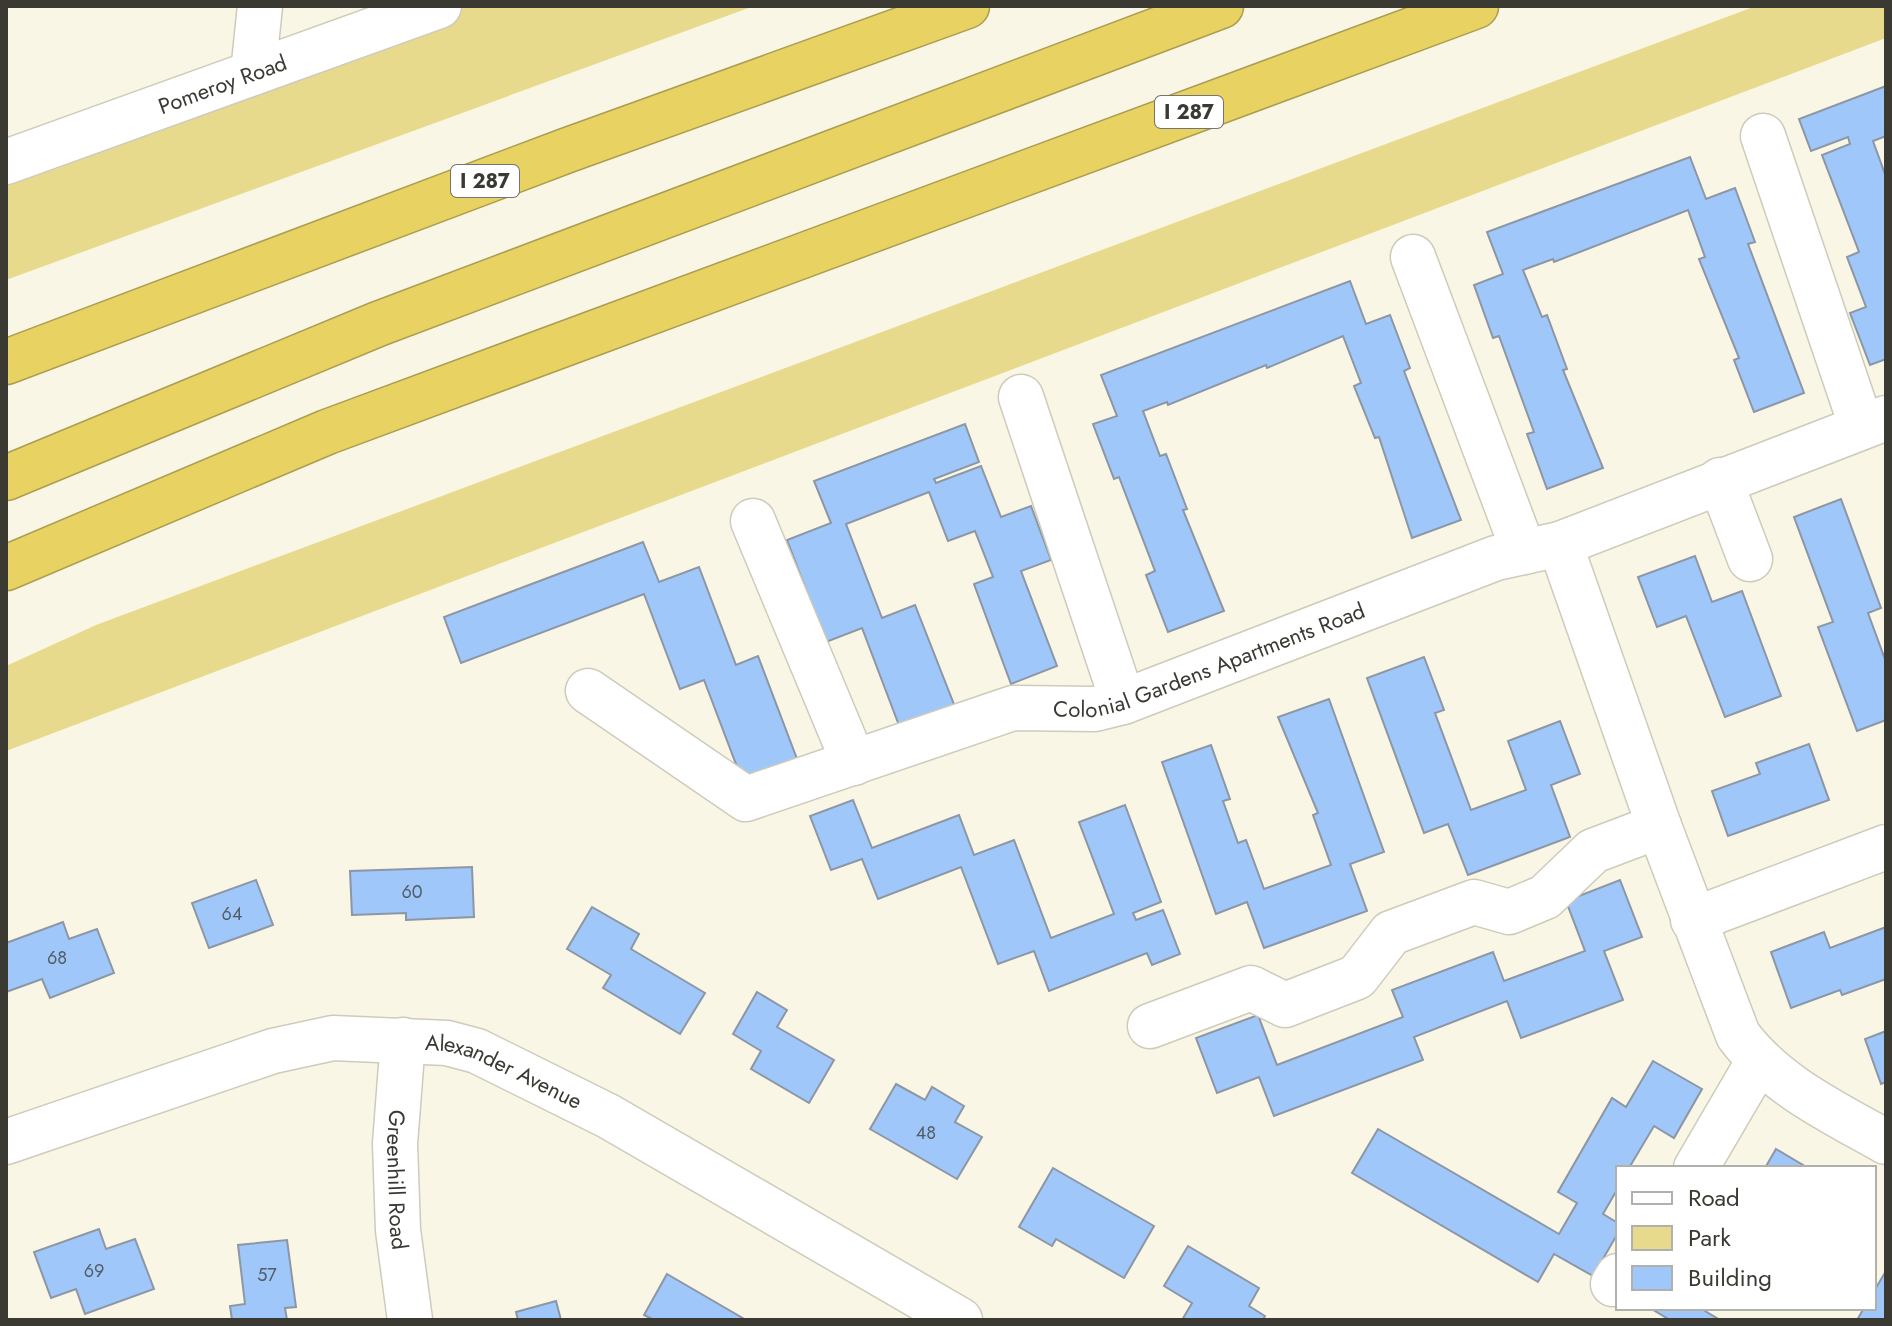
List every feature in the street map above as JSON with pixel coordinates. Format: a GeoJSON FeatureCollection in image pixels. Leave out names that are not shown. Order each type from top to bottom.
{"type":"FeatureCollection","features":[{"type":"Feature","properties":{"kind":"highway","name":"I 287"},"geometry":{"type":"LineString","coordinates":[[6,362],[568,150],[967,6]]}},
{"type":"Feature","properties":{"kind":"highway"},"geometry":{"type":"LineString","coordinates":[[6,478],[378,324],[1221,6]]}},
{"type":"Feature","properties":{"kind":"highway","name":"I 287"},"geometry":{"type":"LineString","coordinates":[[6,568],[327,432],[1476,6]]}},
{"type":"Feature","properties":{"kind":"street"},"geometry":{"type":"LineString","coordinates":[[253,73],[260,6]]}},
{"type":"Feature","properties":{"kind":"street","name":"Pomeroy Road"},"geometry":{"type":"LineString","coordinates":[[6,162],[439,6]]}},
{"type":"Feature","properties":{"kind":"street"},"geometry":{"type":"LineString","coordinates":[[1763,136],[1874,421]]}},
{"type":"Feature","properties":{"kind":"street"},"geometry":{"type":"LineString","coordinates":[[1413,257],[1542,548],[1659,826],[1738,1035],[1758,1062],[1797,1091],[1886,1142]]}},
{"type":"Feature","properties":{"kind":"street"},"geometry":{"type":"LineString","coordinates":[[1021,397],[1123,702]]}},
{"type":"Feature","properties":{"kind":"street","name":"Colonial Gardens Apartments Road"},"geometry":{"type":"LineString","coordinates":[[588,691],[746,799],[1013,708],[1095,709],[1123,702],[1496,558],[1542,548],[1874,421]]}},
{"type":"Feature","properties":{"kind":"street"},"geometry":{"type":"LineString","coordinates":[[1720,480],[1750,559]]}},
{"type":"Feature","properties":{"kind":"street"},"geometry":{"type":"LineString","coordinates":[[753,521],[854,763]]}},
{"type":"Feature","properties":{"kind":"street"},"geometry":{"type":"LineString","coordinates":[[1150,1026],[1251,988],[1285,1005],[1357,977],[1391,933],[1474,902],[1509,912],[1545,897],[1593,851],[1659,826]]}},
{"type":"Feature","properties":{"kind":"street"},"geometry":{"type":"LineString","coordinates":[[1693,920],[1886,847]]}},
{"type":"Feature","properties":{"kind":"street","name":"Alexander Avenue"},"geometry":{"type":"LineString","coordinates":[[6,1142],[273,1051],[333,1038],[447,1043],[477,1051],[595,1110],[960,1320]]}},
{"type":"Feature","properties":{"kind":"street","name":"Greenhill Road"},"geometry":{"type":"LineString","coordinates":[[403,1040],[395,1144],[398,1230],[410,1320]]}},
{"type":"Feature","properties":{"kind":"street"},"geometry":{"type":"LineString","coordinates":[[1697,1166],[1758,1062]]}},
{"type":"Feature","properties":{"kind":"green space"},"geometry":{"type":"Polygon","coordinates":[[[426,6],[754,6],[6,280],[6,183],[426,6]]]}},
{"type":"Feature","properties":{"kind":"green space"},"geometry":{"type":"Polygon","coordinates":[[[1756,6],[1886,6],[1886,38],[6,751],[6,666],[96,625],[1756,6]]]}},
{"type":"Feature","properties":{"kind":"building"},"geometry":{"type":"Polygon","coordinates":[[[1886,86],[1886,136],[1873,141],[1886,177],[1886,359],[1870,365],[1850,313],[1866,307],[1847,257],[1859,252],[1822,155],[1850,144],[1848,137],[1811,151],[1799,119],[1886,86]]]}},
{"type":"Feature","properties":{"kind":"building"},"geometry":{"type":"Polygon","coordinates":[[[1690,157],[1706,199],[1735,188],[1755,242],[1748,244],[1804,393],[1754,412],[1734,360],[1739,358],[1699,259],[1705,257],[1688,210],[1554,262],[1553,259],[1523,270],[1542,317],[1547,315],[1567,369],[1563,370],[1603,468],[1547,489],[1527,434],[1534,432],[1499,336],[1493,338],[1474,285],[1503,274],[1487,232],[1690,157]]]}},
{"type":"Feature","properties":{"kind":"building"},"geometry":{"type":"Polygon","coordinates":[[[1350,281],[1366,324],[1390,315],[1410,368],[1404,371],[1461,520],[1412,538],[1379,437],[1375,438],[1354,386],[1361,383],[1343,336],[1267,368],[1266,365],[1168,405],[1167,402],[1143,411],[1160,456],[1166,454],[1187,509],[1183,510],[1224,611],[1168,632],[1146,575],[1155,571],[1119,477],[1114,479],[1093,424],[1117,416],[1101,375],[1350,281]]]}},
{"type":"Feature","properties":{"kind":"building"},"geometry":{"type":"Polygon","coordinates":[[[965,424],[979,462],[934,479],[936,483],[981,466],[1001,517],[1031,506],[1051,560],[1021,571],[1057,666],[1011,684],[974,584],[993,577],[975,531],[948,541],[929,492],[846,524],[882,618],[915,605],[955,707],[900,728],[862,628],[826,642],[787,540],[831,523],[814,481],[965,424]]]}},
{"type":"Feature","properties":{"kind":"building"},"geometry":{"type":"Polygon","coordinates":[[[1841,499],[1881,608],[1868,613],[1886,662],[1886,720],[1857,731],[1818,627],[1833,622],[1794,517],[1841,499]]]}},
{"type":"Feature","properties":{"kind":"building"},"geometry":{"type":"Polygon","coordinates":[[[643,542],[659,582],[699,567],[736,665],[758,656],[797,759],[742,780],[704,680],[680,689],[644,594],[461,663],[444,617],[643,542]]]}},
{"type":"Feature","properties":{"kind":"building"},"geometry":{"type":"Polygon","coordinates":[[[1695,556],[1712,602],[1742,591],[1781,696],[1725,717],[1686,616],[1657,627],[1638,577],[1695,556]]]}},
{"type":"Feature","properties":{"kind":"building"},"geometry":{"type":"Polygon","coordinates":[[[1424,657],[1444,710],[1435,713],[1471,810],[1526,790],[1508,741],[1560,721],[1580,774],[1551,785],[1570,837],[1468,875],[1448,824],[1424,833],[1367,678],[1424,657]]]}},
{"type":"Feature","properties":{"kind":"building"},"geometry":{"type":"Polygon","coordinates":[[[1329,699],[1384,852],[1350,864],[1367,911],[1264,948],[1247,902],[1216,914],[1162,762],[1211,745],[1230,799],[1223,801],[1238,843],[1246,840],[1264,889],[1331,865],[1313,815],[1318,813],[1278,717],[1329,699]]]}},
{"type":"Feature","properties":{"kind":"building"},"geometry":{"type":"Polygon","coordinates":[[[1809,744],[1829,800],[1728,836],[1712,791],[1760,774],[1756,763],[1809,744]]]}},
{"type":"Feature","properties":{"kind":"building"},"geometry":{"type":"Polygon","coordinates":[[[853,800],[872,848],[959,815],[974,855],[1014,840],[1051,938],[1114,914],[1079,822],[1125,805],[1161,902],[1133,913],[1136,920],[1163,910],[1180,954],[1152,965],[1147,953],[1049,991],[1034,951],[998,964],[961,867],[878,899],[862,859],[831,870],[810,816],[853,800]]]}},
{"type":"Feature","properties":{"kind":"building"},"geometry":{"type":"Polygon","coordinates":[[[472,867],[474,917],[406,920],[406,913],[352,915],[350,871],[472,867]]]}},
{"type":"Feature","properties":{"kind":"building"},"geometry":{"type":"Polygon","coordinates":[[[256,880],[273,925],[209,948],[192,903],[256,880]]]}},
{"type":"Feature","properties":{"kind":"building"},"geometry":{"type":"Polygon","coordinates":[[[1620,880],[1642,937],[1604,951],[1623,1000],[1521,1038],[1507,1001],[1414,1037],[1423,1060],[1274,1116],[1259,1077],[1217,1093],[1196,1038],[1258,1015],[1277,1065],[1403,1017],[1392,990],[1493,952],[1504,981],[1585,951],[1566,901],[1620,880]]]}},
{"type":"Feature","properties":{"kind":"building"},"geometry":{"type":"Polygon","coordinates":[[[592,907],[639,934],[631,949],[705,993],[680,1034],[603,988],[611,975],[567,949],[592,907]]]}},
{"type":"Feature","properties":{"kind":"building"},"geometry":{"type":"Polygon","coordinates":[[[63,922],[69,939],[97,929],[114,973],[50,998],[42,979],[6,992],[6,943],[63,922]]]}},
{"type":"Feature","properties":{"kind":"building"},"geometry":{"type":"Polygon","coordinates":[[[1886,927],[1886,979],[1842,995],[1840,990],[1791,1008],[1771,952],[1824,932],[1830,948],[1886,927]]]}},
{"type":"Feature","properties":{"kind":"building"},"geometry":{"type":"Polygon","coordinates":[[[757,992],[787,1010],[777,1027],[834,1060],[809,1103],[751,1069],[761,1051],[733,1034],[757,992]]]}},
{"type":"Feature","properties":{"kind":"building"},"geometry":{"type":"Polygon","coordinates":[[[1886,1031],[1886,1082],[1881,1084],[1865,1039],[1886,1031]]]}},
{"type":"Feature","properties":{"kind":"building"},"geometry":{"type":"Polygon","coordinates":[[[1653,1061],[1702,1089],[1674,1138],[1654,1126],[1630,1166],[1616,1166],[1616,1191],[1603,1214],[1616,1222],[1616,1236],[1593,1276],[1554,1254],[1538,1282],[1352,1173],[1378,1129],[1559,1234],[1577,1203],[1558,1192],[1612,1098],[1626,1107],[1653,1061]]]}},
{"type":"Feature","properties":{"kind":"building"},"geometry":{"type":"Polygon","coordinates":[[[896,1084],[925,1100],[932,1087],[964,1106],[955,1122],[982,1137],[957,1179],[870,1129],[896,1084]]]}},
{"type":"Feature","properties":{"kind":"building"},"geometry":{"type":"Polygon","coordinates":[[[1776,1149],[1805,1166],[1766,1166],[1776,1149]]]}},
{"type":"Feature","properties":{"kind":"building"},"geometry":{"type":"Polygon","coordinates":[[[1053,1168],[1154,1226],[1124,1278],[1056,1239],[1052,1246],[1019,1227],[1053,1168]]]}},
{"type":"Feature","properties":{"kind":"building"},"geometry":{"type":"Polygon","coordinates":[[[99,1229],[106,1249],[135,1239],[154,1289],[85,1314],[76,1289],[51,1298],[34,1252],[99,1229]]]}},
{"type":"Feature","properties":{"kind":"building"},"geometry":{"type":"Polygon","coordinates":[[[287,1240],[296,1307],[285,1308],[287,1320],[232,1320],[230,1306],[245,1304],[238,1245],[287,1240]]]}},
{"type":"Feature","properties":{"kind":"building"},"geometry":{"type":"Polygon","coordinates":[[[1188,1246],[1259,1288],[1249,1306],[1265,1316],[1263,1320],[1182,1320],[1192,1303],[1164,1286],[1188,1246]]]}},
{"type":"Feature","properties":{"kind":"building"},"geometry":{"type":"Polygon","coordinates":[[[1886,1271],[1886,1320],[1857,1320],[1863,1310],[1876,1310],[1876,1288],[1886,1271]]]}},
{"type":"Feature","properties":{"kind":"building"},"geometry":{"type":"Polygon","coordinates":[[[667,1274],[746,1320],[654,1320],[644,1315],[667,1274]]]}},
{"type":"Feature","properties":{"kind":"building"},"geometry":{"type":"Polygon","coordinates":[[[556,1301],[561,1320],[518,1320],[516,1312],[556,1301]]]}},
{"type":"Feature","properties":{"kind":"building"},"geometry":{"type":"Polygon","coordinates":[[[1653,1310],[1703,1310],[1720,1320],[1670,1320],[1653,1310]]]}}]}
